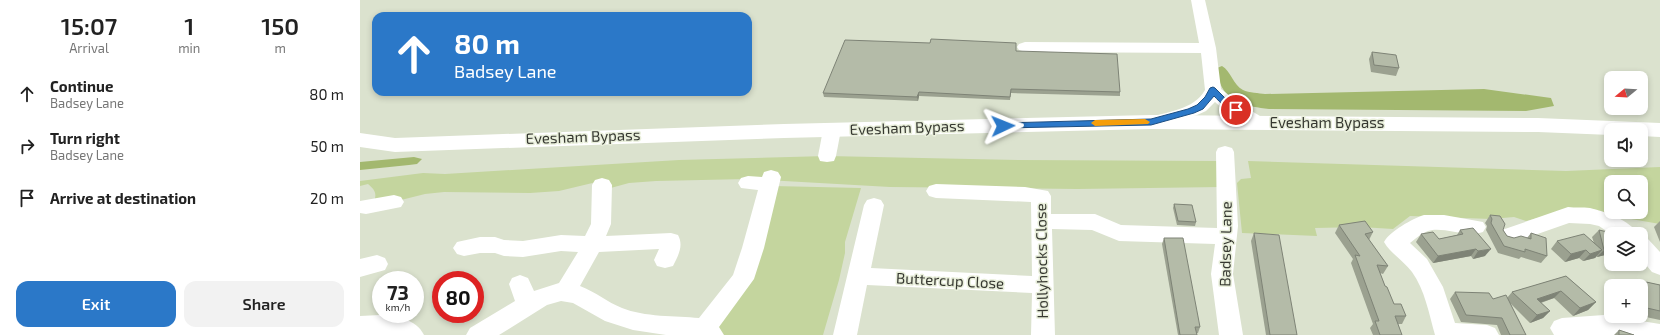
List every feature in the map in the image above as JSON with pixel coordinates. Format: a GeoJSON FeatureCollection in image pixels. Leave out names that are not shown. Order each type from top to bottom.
{"type":"FeatureCollection","features":[{"type":"Feature","properties":{"kind":"highway","name":"Evesham Bypass"},"geometry":{"type":"LineString","coordinates":[[360,152],[395,145],[540,139],[1151,122],[1538,125],[1660,130]]}},
{"type":"Feature","properties":{"kind":"highway","name":"Evesham Bypass"},"geometry":{"type":"LineString","coordinates":[[360,140],[395,145]]}},
{"type":"Feature","properties":{"kind":"street"},"geometry":{"type":"LineString","coordinates":[[1151,122],[1200,107],[1209,98],[1213,90],[1208,48],[1198,0]]}},
{"type":"Feature","properties":{"kind":"street"},"geometry":{"type":"LineString","coordinates":[[1025,47],[1208,48]]}},
{"type":"Feature","properties":{"kind":"street"},"geometry":{"type":"LineString","coordinates":[[1213,90],[1223,101],[1236,110],[1259,122]]}},
{"type":"Feature","properties":{"kind":"street"},"geometry":{"type":"LineString","coordinates":[[827,156],[832,130]]}},
{"type":"Feature","properties":{"kind":"street","name":"Badsey Lane"},"geometry":{"type":"LineString","coordinates":[[1225,152],[1227,236],[1222,274],[1231,335]]}},
{"type":"Feature","properties":{"kind":"street"},"geometry":{"type":"LineString","coordinates":[[481,334],[524,295],[574,292],[603,310],[627,319],[662,326],[708,331],[743,278],[754,248],[770,180],[748,183]]}},
{"type":"Feature","properties":{"kind":"street"},"geometry":{"type":"LineString","coordinates":[[565,293],[587,256],[601,224],[602,185]]}},
{"type":"Feature","properties":{"kind":"street","name":"Hollyhocks Close"},"geometry":{"type":"LineString","coordinates":[[936,191],[1025,194],[1041,196],[1043,335]]}},
{"type":"Feature","properties":{"kind":"street"},"geometry":{"type":"LineString","coordinates":[[366,208],[394,202]]}},
{"type":"Feature","properties":{"kind":"street"},"geometry":{"type":"LineString","coordinates":[[845,335],[874,205]]}},
{"type":"Feature","properties":{"kind":"street"},"geometry":{"type":"LineString","coordinates":[[1509,236],[1568,215],[1590,216],[1606,221],[1616,227]]}},
{"type":"Feature","properties":{"kind":"street"},"geometry":{"type":"LineString","coordinates":[[1041,221],[1095,222],[1120,233],[1227,236]]}},
{"type":"Feature","properties":{"kind":"street"},"geometry":{"type":"LineString","coordinates":[[1476,227],[1444,223],[1424,223],[1395,242],[1419,265],[1435,294],[1447,334],[1487,335]]}},
{"type":"Feature","properties":{"kind":"street"},"geometry":{"type":"LineString","coordinates":[[464,248],[480,245],[495,245],[504,248],[523,249],[561,243],[591,245],[671,241],[670,250],[666,260]]}},
{"type":"Feature","properties":{"kind":"street","name":"Buttercup Close"},"geometry":{"type":"LineString","coordinates":[[858,276],[1042,285]]}},
{"type":"Feature","properties":{"kind":"street"},"geometry":{"type":"LineString","coordinates":[[360,326],[392,325],[408,331],[412,335]]}},
{"type":"Feature","properties":{"kind":"street"},"geometry":{"type":"LineString","coordinates":[[1564,332],[1604,325],[1660,334]]}},
{"type":"Feature","properties":{"kind":"green space"},"geometry":{"type":"Polygon","coordinates":[[[1222,66],[1228,71],[1234,82],[1240,88],[1254,93],[1484,89],[1551,98],[1554,106],[1526,111],[1269,109],[1246,105],[1228,96],[1220,83],[1217,73],[1217,68],[1222,66]]]}},
{"type":"Feature","properties":{"kind":"green space"},"geometry":{"type":"Polygon","coordinates":[[[827,156],[1019,160],[1217,161],[1221,187],[1077,189],[890,187],[747,179],[656,181],[629,183],[607,189],[605,180],[559,191],[530,193],[444,192],[425,194],[397,201],[374,202],[375,192],[372,188],[368,184],[360,186],[360,181],[423,173],[445,174],[679,160],[827,156]]]}},
{"type":"Feature","properties":{"kind":"green space"},"geometry":{"type":"Polygon","coordinates":[[[414,157],[422,159],[417,164],[360,170],[360,162],[414,157]]]}},
{"type":"Feature","properties":{"kind":"green space"},"geometry":{"type":"Polygon","coordinates":[[[1248,161],[1566,171],[1660,167],[1660,224],[1631,219],[1648,219],[1648,175],[1604,175],[1604,214],[1573,209],[1526,221],[1514,217],[1491,219],[1410,216],[1393,229],[1361,227],[1315,228],[1317,236],[1242,233],[1237,183],[1241,179],[1251,178],[1248,161]]]}},
{"type":"Feature","properties":{"kind":"green space"},"geometry":{"type":"Polygon","coordinates":[[[773,186],[861,188],[845,242],[845,253],[839,280],[823,335],[722,335],[713,324],[773,186]]]}},
{"type":"Feature","properties":{"kind":"building"},"geometry":{"type":"Polygon","coordinates":[[[931,39],[1016,43],[1016,51],[1117,54],[1120,92],[1011,89],[1010,97],[919,92],[917,97],[823,93],[845,40],[930,43],[931,39]]]}},
{"type":"Feature","properties":{"kind":"building"},"geometry":{"type":"Polygon","coordinates":[[[1372,52],[1396,55],[1399,68],[1374,65],[1372,52]]]}},
{"type":"Feature","properties":{"kind":"building"},"geometry":{"type":"Polygon","coordinates":[[[1174,204],[1192,205],[1196,222],[1178,221],[1174,204]]]}},
{"type":"Feature","properties":{"kind":"building"},"geometry":{"type":"Polygon","coordinates":[[[1490,215],[1500,216],[1505,224],[1503,230],[1507,236],[1514,238],[1521,236],[1531,239],[1531,233],[1546,238],[1547,256],[1525,249],[1525,252],[1504,246],[1491,223],[1492,219],[1490,215]]]}},
{"type":"Feature","properties":{"kind":"building"},"geometry":{"type":"Polygon","coordinates":[[[1365,221],[1373,232],[1365,234],[1388,266],[1377,265],[1385,286],[1387,287],[1394,304],[1401,304],[1406,316],[1395,316],[1402,335],[1380,335],[1375,321],[1379,321],[1355,255],[1360,256],[1339,225],[1365,221]]]}},
{"type":"Feature","properties":{"kind":"building"},"geometry":{"type":"Polygon","coordinates":[[[1473,228],[1491,249],[1478,251],[1476,249],[1438,256],[1421,234],[1433,232],[1439,239],[1463,234],[1460,230],[1473,228]]]}},
{"type":"Feature","properties":{"kind":"building"},"geometry":{"type":"Polygon","coordinates":[[[1599,230],[1604,231],[1604,250],[1599,230]]]}},
{"type":"Feature","properties":{"kind":"building"},"geometry":{"type":"Polygon","coordinates":[[[1254,233],[1279,235],[1297,335],[1270,335],[1254,233]]]}},
{"type":"Feature","properties":{"kind":"building"},"geometry":{"type":"Polygon","coordinates":[[[1584,234],[1602,250],[1590,254],[1586,250],[1571,254],[1557,241],[1584,234]]]}},
{"type":"Feature","properties":{"kind":"building"},"geometry":{"type":"Polygon","coordinates":[[[1164,238],[1183,238],[1200,327],[1195,327],[1197,335],[1180,335],[1164,238]]]}},
{"type":"Feature","properties":{"kind":"building"},"geometry":{"type":"Polygon","coordinates":[[[1566,276],[1596,302],[1580,308],[1561,291],[1537,299],[1550,311],[1537,315],[1512,292],[1566,276]]]}},
{"type":"Feature","properties":{"kind":"building"},"geometry":{"type":"Polygon","coordinates":[[[1648,282],[1660,285],[1660,311],[1648,308],[1648,282]]]}},
{"type":"Feature","properties":{"kind":"building"},"geometry":{"type":"Polygon","coordinates":[[[1455,292],[1489,293],[1493,299],[1506,295],[1526,335],[1510,335],[1502,318],[1466,315],[1455,292]]]}},
{"type":"Feature","properties":{"kind":"building"},"geometry":{"type":"Polygon","coordinates":[[[1619,330],[1634,335],[1619,335],[1619,330]]]}},
{"type":"Feature","properties":{"kind":"slow traffic"},"geometry":{"type":"LineString","coordinates":[[1095,123],[1145,122]]}},
{"type":"Feature","properties":{"kind":"route"},"geometry":{"type":"LineString","coordinates":[[1003,126],[1151,122],[1200,107],[1209,98],[1213,90],[1223,101],[1236,110]]}}]}
